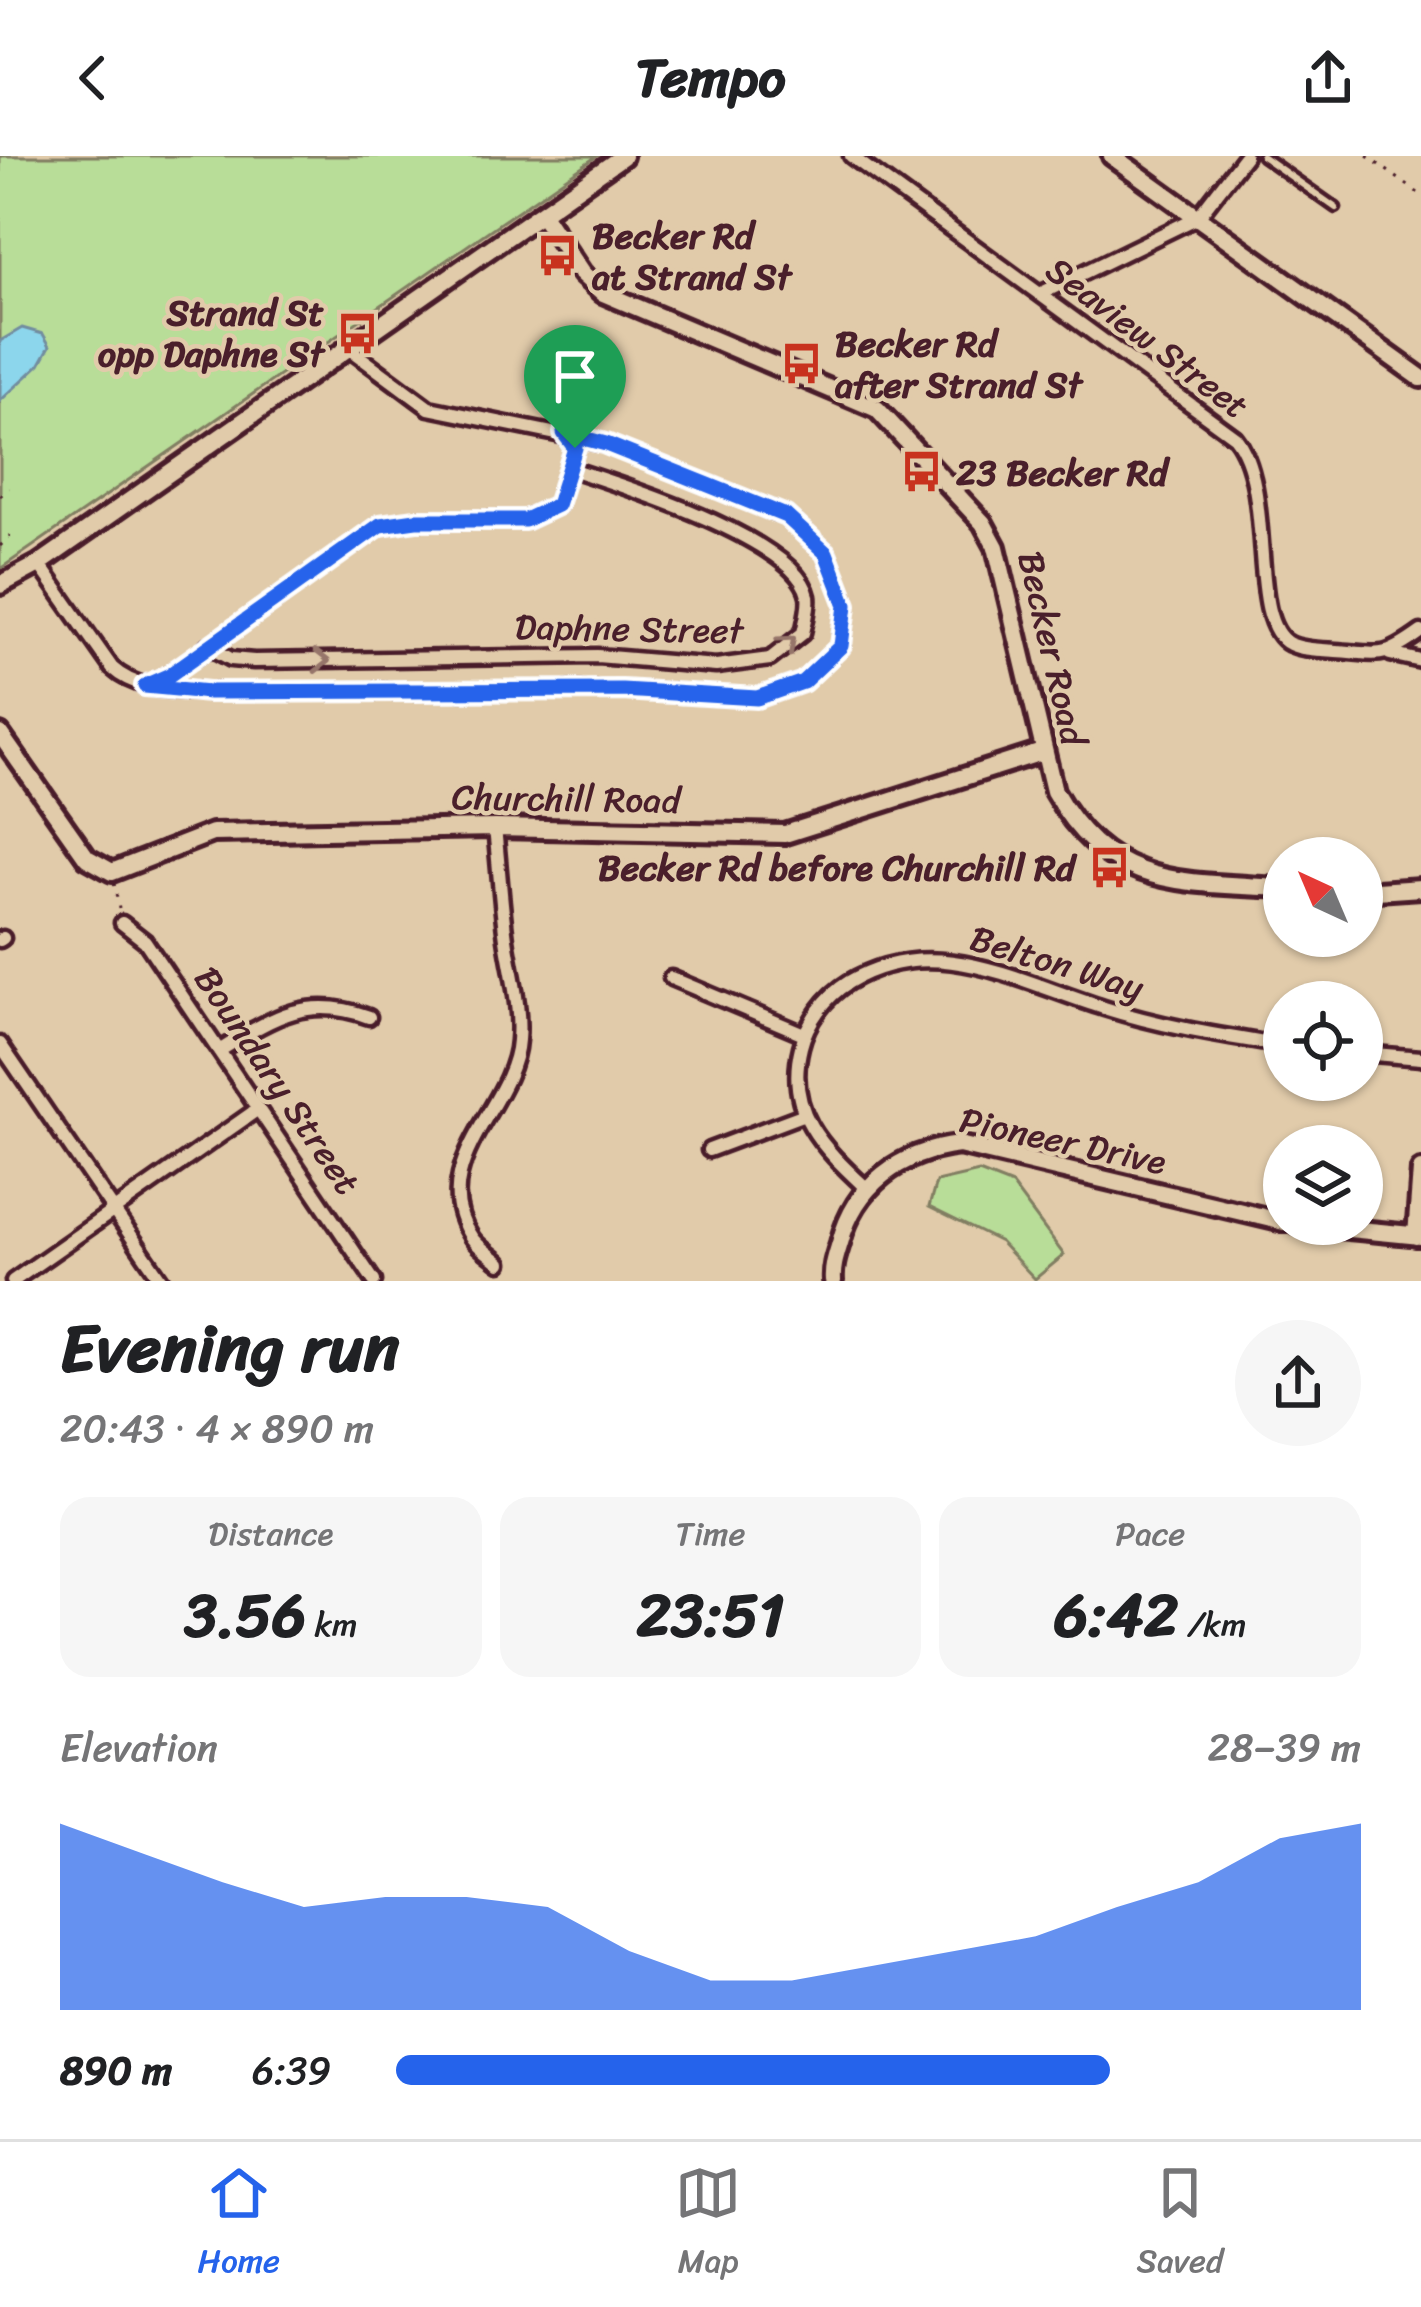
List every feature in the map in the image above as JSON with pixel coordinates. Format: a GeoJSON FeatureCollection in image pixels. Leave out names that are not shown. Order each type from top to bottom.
{"type":"FeatureCollection","features":[{"type":"Feature","properties":{"kind":"street"},"geometry":{"type":"LineString","coordinates":[[0,585],[39,564],[623,156]]}},
{"type":"Feature","properties":{"kind":"street","name":"Seaview Street"},"geometry":{"type":"LineString","coordinates":[[851,156],[1217,420],[1245,450],[1258,491],[1266,607],[1282,637],[1290,644],[1316,650],[1390,654]]}},
{"type":"Feature","properties":{"kind":"street"},"geometry":{"type":"LineString","coordinates":[[1112,156],[1421,378]]}},
{"type":"Feature","properties":{"kind":"street"},"geometry":{"type":"LineString","coordinates":[[1042,293],[1198,218],[1245,156]]}},
{"type":"Feature","properties":{"kind":"street","name":"Becker Road"},"geometry":{"type":"LineString","coordinates":[[542,214],[582,274],[603,293],[867,402],[904,434],[992,536],[1042,752],[1065,811],[1097,844],[1128,866],[1174,881],[1263,887]]}},
{"type":"Feature","properties":{"kind":"street","name":"Daphne Street"},"geometry":{"type":"LineString","coordinates":[[145,686],[209,692],[622,690],[757,698],[803,682],[841,646],[846,605],[826,553],[786,516],[606,444],[429,409],[348,348]]}},
{"type":"Feature","properties":{"kind":"street"},"geometry":{"type":"LineString","coordinates":[[39,564],[112,668],[145,686],[168,676],[380,525],[416,520],[525,520],[557,505],[575,448],[564,433]]}},
{"type":"Feature","properties":{"kind":"street","name":"Daphne Street"},"geometry":{"type":"LineString","coordinates":[[207,646],[231,658],[254,661],[597,656],[716,666],[770,659],[803,633],[808,597],[794,571],[760,542],[571,470]]}},
{"type":"Feature","properties":{"kind":"street"},"geometry":{"type":"LineString","coordinates":[[1390,654],[1421,632]]}},
{"type":"Feature","properties":{"kind":"street"},"geometry":{"type":"LineString","coordinates":[[1390,654],[1421,661]]}},
{"type":"Feature","properties":{"kind":"street"},"geometry":{"type":"LineString","coordinates":[[0,734],[87,858],[112,872]]}},
{"type":"Feature","properties":{"kind":"street","name":"Churchill Road"},"geometry":{"type":"LineString","coordinates":[[112,872],[212,833],[496,828],[785,834],[1042,752]]}},
{"type":"Feature","properties":{"kind":"street"},"geometry":{"type":"LineString","coordinates":[[496,828],[506,941],[519,1011],[518,1047],[507,1079],[468,1147],[459,1176],[460,1207],[472,1239],[500,1262]]}},
{"type":"Feature","properties":{"kind":"street"},"geometry":{"type":"LineString","coordinates":[[1383,891],[1421,888]]}},
{"type":"Feature","properties":{"kind":"street","name":"Boundary Street"},"geometry":{"type":"LineString","coordinates":[[122,922],[145,941],[374,1281]]}},
{"type":"Feature","properties":{"kind":"street","name":"Belton Way"},"geometry":{"type":"LineString","coordinates":[[804,1034],[838,989],[863,974],[900,962],[935,958],[974,963],[1174,1028],[1263,1043]]}},
{"type":"Feature","properties":{"kind":"street"},"geometry":{"type":"LineString","coordinates":[[671,978],[804,1034],[796,1088],[802,1115],[816,1139],[866,1187],[845,1222],[833,1281]]}},
{"type":"Feature","properties":{"kind":"street"},"geometry":{"type":"LineString","coordinates":[[219,1051],[266,1021],[300,1009],[337,1006],[369,1017]]}},
{"type":"Feature","properties":{"kind":"street"},"geometry":{"type":"LineString","coordinates":[[0,1043],[5,1063],[162,1281]]}},
{"type":"Feature","properties":{"kind":"street"},"geometry":{"type":"LineString","coordinates":[[1383,1055],[1421,1058]]}},
{"type":"Feature","properties":{"kind":"street"},"geometry":{"type":"LineString","coordinates":[[13,1281],[258,1109]]}},
{"type":"Feature","properties":{"kind":"street"},"geometry":{"type":"LineString","coordinates":[[710,1150],[802,1115]]}},
{"type":"Feature","properties":{"kind":"street","name":"Pioneer Drive"},"geometry":{"type":"LineString","coordinates":[[866,1187],[926,1149],[959,1145],[1263,1217]]}},
{"type":"Feature","properties":{"kind":"street"},"geometry":{"type":"LineString","coordinates":[[1383,1232],[1419,1236],[1421,1170]]}},
{"type":"Feature","properties":{"kind":"lane"},"geometry":{"type":"LineString","coordinates":[[1262,156],[1336,208]]}},
{"type":"Feature","properties":{"kind":"path"},"geometry":{"type":"LineString","coordinates":[[1367,156],[1421,195]]}},
{"type":"Feature","properties":{"kind":"path"},"geometry":{"type":"LineString","coordinates":[[0,496],[9,488]]}},
{"type":"Feature","properties":{"kind":"path"},"geometry":{"type":"LineString","coordinates":[[0,546],[16,530]]}},
{"type":"Feature","properties":{"kind":"path"},"geometry":{"type":"LineString","coordinates":[[112,872],[122,922]]}},
{"type":"Feature","properties":{"kind":"green space"},"geometry":{"type":"Polygon","coordinates":[[[0,156],[597,156],[0,569],[0,156]]]}},
{"type":"Feature","properties":{"kind":"green space"},"geometry":{"type":"Polygon","coordinates":[[[979,1172],[1012,1185],[1064,1255],[1035,1279],[1000,1242],[929,1207],[936,1182],[979,1172]]]}},
{"type":"Feature","properties":{"kind":"water"},"geometry":{"type":"Polygon","coordinates":[[[22,328],[43,334],[50,346],[40,364],[0,401],[0,341],[22,328]]]}},
{"type":"Feature","properties":{"kind":"place","name":"Becker Rd at Strand St"},"geometry":{"type":"Point","coordinates":[558,256]}},
{"type":"Feature","properties":{"kind":"place","name":"Strand St opp Daphne St"},"geometry":{"type":"Point","coordinates":[358,333]}},
{"type":"Feature","properties":{"kind":"place","name":"Becker Rd after Strand St"},"geometry":{"type":"Point","coordinates":[801,364]}},
{"type":"Feature","properties":{"kind":"place","name":"23 Becker Rd"},"geometry":{"type":"Point","coordinates":[922,472]}},
{"type":"Feature","properties":{"kind":"place","name":"Becker Rd before Churchill Rd"},"geometry":{"type":"Point","coordinates":[1109,867]}},
{"type":"Feature","properties":{"kind":"route"},"geometry":{"type":"LineString","coordinates":[[564,433],[606,444],[786,516],[826,553],[846,605],[841,646],[803,682],[757,698],[622,690],[209,692],[145,686],[168,676],[380,525],[416,520],[525,520],[557,505],[575,448],[564,433]]}}]}
